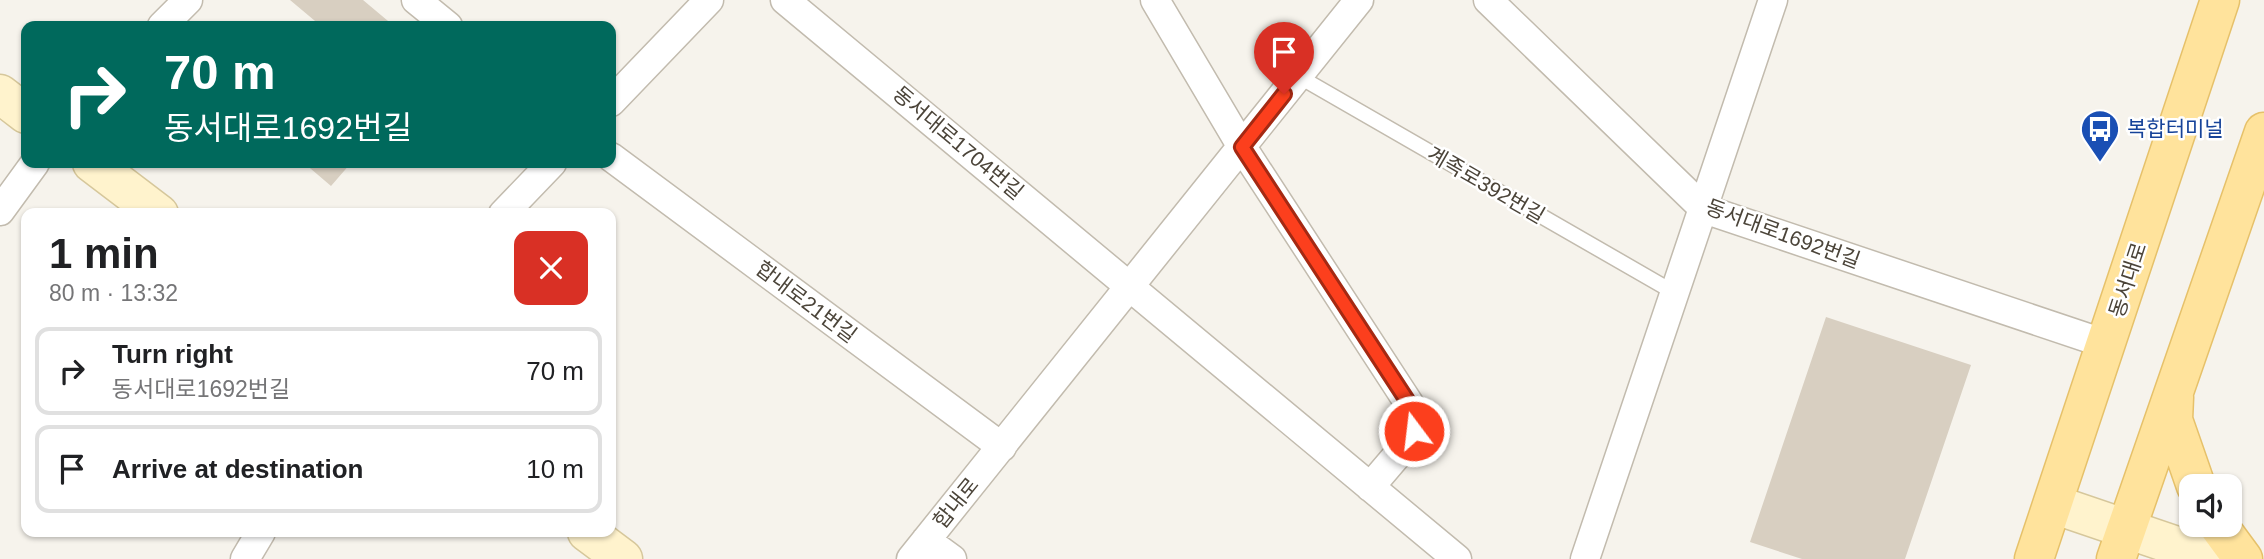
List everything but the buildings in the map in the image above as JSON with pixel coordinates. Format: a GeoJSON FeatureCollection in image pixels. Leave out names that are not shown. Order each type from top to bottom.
{"type":"FeatureCollection","features":[{"type":"Feature","properties":{"kind":"main road","name":"동서대로"},"geometry":{"type":"LineString","coordinates":[[2034,559],[2220,0]]}},
{"type":"Feature","properties":{"kind":"main road"},"geometry":{"type":"LineString","coordinates":[[2121,544],[2174,388],[2252,195],[2264,132]]}},
{"type":"Feature","properties":{"kind":"main road"},"geometry":{"type":"LineString","coordinates":[[2174,388],[2173,420],[2192,474]]}},
{"type":"Feature","properties":{"kind":"main road"},"geometry":{"type":"LineString","coordinates":[[2227,537],[2243,559]]}},
{"type":"Feature","properties":{"kind":"street"},"geometry":{"type":"LineString","coordinates":[[167,21],[188,0]]}},
{"type":"Feature","properties":{"kind":"street"},"geometry":{"type":"LineString","coordinates":[[416,0],[442,21]]}},
{"type":"Feature","properties":{"kind":"street"},"geometry":{"type":"LineString","coordinates":[[616,97],[709,0]]}},
{"type":"Feature","properties":{"kind":"street","name":"동서대로1704번길"},"geometry":{"type":"LineString","coordinates":[[785,0],[1457,559]]}},
{"type":"Feature","properties":{"kind":"street"},"geometry":{"type":"LineString","coordinates":[[1156,0],[1242,147],[1410,405],[1414,431],[1370,487]]}},
{"type":"Feature","properties":{"kind":"street"},"geometry":{"type":"LineString","coordinates":[[1002,447],[1359,0]]}},
{"type":"Feature","properties":{"kind":"street","name":"동서대로1692번길"},"geometry":{"type":"LineString","coordinates":[[1488,0],[1704,209],[2106,344]]}},
{"type":"Feature","properties":{"kind":"street"},"geometry":{"type":"LineString","coordinates":[[1585,559],[1773,0]]}},
{"type":"Feature","properties":{"kind":"street"},"geometry":{"type":"LineString","coordinates":[[0,94],[21,110]]}},
{"type":"Feature","properties":{"kind":"street","name":"합내로21번길"},"geometry":{"type":"LineString","coordinates":[[616,161],[1002,447]]}},
{"type":"Feature","properties":{"kind":"street"},"geometry":{"type":"LineString","coordinates":[[0,211],[31,168]]}},
{"type":"Feature","properties":{"kind":"street"},"geometry":{"type":"LineString","coordinates":[[99,168],[151,208]]}},
{"type":"Feature","properties":{"kind":"street"},"geometry":{"type":"LineString","coordinates":[[509,208],[547,168]]}},
{"type":"Feature","properties":{"kind":"street","name":"합내로"},"geometry":{"type":"LineString","coordinates":[[919,550],[1002,447]]}},
{"type":"Feature","properties":{"kind":"street"},"geometry":{"type":"LineString","coordinates":[[2053,504],[2121,544],[2214,559]]}},
{"type":"Feature","properties":{"kind":"street"},"geometry":{"type":"LineString","coordinates":[[245,559],[258,537]]}},
{"type":"Feature","properties":{"kind":"street"},"geometry":{"type":"LineString","coordinates":[[594,537],[623,559]]}},
{"type":"Feature","properties":{"kind":"street"},"geometry":{"type":"LineString","coordinates":[[919,550],[952,559]]}},
{"type":"Feature","properties":{"kind":"lane","name":"계족로392번길"},"geometry":{"type":"LineString","coordinates":[[1298,76],[1675,293]]}},
{"type":"Feature","properties":{"kind":"place","name":"복합터미널"},"geometry":{"type":"Point","coordinates":[2100,163]}},
{"type":"Feature","properties":{"kind":"route"},"geometry":{"type":"LineString","coordinates":[[1284,94],[1242,147],[1410,405],[1414,431]]}}]}
